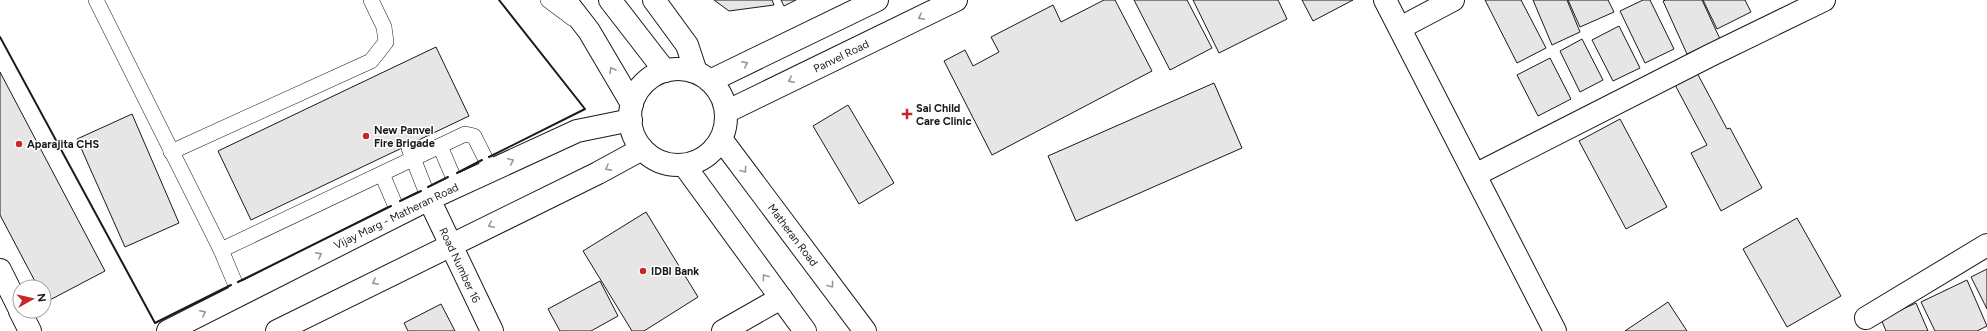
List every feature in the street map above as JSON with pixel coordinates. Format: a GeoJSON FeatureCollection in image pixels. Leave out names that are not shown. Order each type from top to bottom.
{"type":"FeatureCollection","features":[{"type":"Feature","properties":{"kind":"main road"},"geometry":{"type":"LineString","coordinates":[[565,0],[589,31],[632,112]]}},
{"type":"Feature","properties":{"kind":"main road"},"geometry":{"type":"LineString","coordinates":[[654,0],[687,45],[703,76],[720,93],[726,112],[726,124],[721,139],[712,151],[699,160],[684,165],[669,164],[654,158],[642,149],[634,135],[632,112],[639,89],[650,78],[665,71],[681,69],[703,76],[877,0]]}},
{"type":"Feature","properties":{"kind":"main road","name":"Panvel Road"},"geometry":{"type":"LineString","coordinates":[[726,112],[956,0]]}},
{"type":"Feature","properties":{"kind":"main road"},"geometry":{"type":"LineString","coordinates":[[1385,0],[1555,331]]}},
{"type":"Feature","properties":{"kind":"main road"},"geometry":{"type":"LineString","coordinates":[[1400,28],[1453,0]]}},
{"type":"Feature","properties":{"kind":"main road"},"geometry":{"type":"LineString","coordinates":[[1475,176],[1711,55],[1824,0]]}},
{"type":"Feature","properties":{"kind":"main road"},"geometry":{"type":"LineString","coordinates":[[614,5],[665,71]]}},
{"type":"Feature","properties":{"kind":"main road","name":"Vijay Marg - Matheran Road"},"geometry":{"type":"LineString","coordinates":[[168,331],[429,199],[577,131],[632,112]]}},
{"type":"Feature","properties":{"kind":"main road","name":"Matheran Road"},"geometry":{"type":"LineString","coordinates":[[721,139],[865,331]]}},
{"type":"Feature","properties":{"kind":"main road"},"geometry":{"type":"LineString","coordinates":[[277,331],[451,244],[598,173],[642,149]]}},
{"type":"Feature","properties":{"kind":"main road"},"geometry":{"type":"LineString","coordinates":[[684,165],[805,331]]}},
{"type":"Feature","properties":{"kind":"main road","name":"Road Number 16"},"geometry":{"type":"LineString","coordinates":[[429,199],[492,331]]}},
{"type":"Feature","properties":{"kind":"main road"},"geometry":{"type":"LineString","coordinates":[[1866,318],[1987,245]]}},
{"type":"Feature","properties":{"kind":"main road"},"geometry":{"type":"LineString","coordinates":[[0,270],[12,295]]}},
{"type":"Feature","properties":{"kind":"main road"},"geometry":{"type":"LineString","coordinates":[[723,331],[781,298]]}},
{"type":"Feature","properties":{"kind":"main road"},"geometry":{"type":"LineString","coordinates":[[24,319],[30,331]]}},
{"type":"Feature","properties":{"kind":"lane"},"geometry":{"type":"LineString","coordinates":[[96,0],[220,250],[240,295]]}},
{"type":"Feature","properties":{"kind":"lane"},"geometry":{"type":"LineString","coordinates":[[171,152],[373,66],[386,42],[384,27],[371,0]]}},
{"type":"Feature","properties":{"kind":"lane"},"geometry":{"type":"LineString","coordinates":[[548,0],[589,31]]}},
{"type":"Feature","properties":{"kind":"lane"},"geometry":{"type":"LineString","coordinates":[[220,250],[382,174],[411,153],[440,146],[465,134],[474,136],[491,170]]}},
{"type":"Feature","properties":{"kind":"lane"},"geometry":{"type":"LineString","coordinates":[[440,146],[457,186]]}},
{"type":"Feature","properties":{"kind":"lane"},"geometry":{"type":"LineString","coordinates":[[411,153],[429,199]]}},
{"type":"Feature","properties":{"kind":"lane"},"geometry":{"type":"LineString","coordinates":[[382,174],[399,214]]}},
{"type":"Feature","properties":{"kind":"building"},"geometry":{"type":"Polygon","coordinates":[[[714,0],[772,0],[774,5],[729,11],[714,0]]]}},
{"type":"Feature","properties":{"kind":"building"},"geometry":{"type":"Polygon","coordinates":[[[781,0],[796,0],[784,6],[781,0]]]}},
{"type":"Feature","properties":{"kind":"building"},"geometry":{"type":"Polygon","coordinates":[[[1104,0],[1115,0],[1152,71],[992,155],[944,61],[965,50],[973,66],[999,52],[991,37],[1053,5],[1061,22],[1104,0]]]}},
{"type":"Feature","properties":{"kind":"building"},"geometry":{"type":"Polygon","coordinates":[[[1134,0],[1187,0],[1212,48],[1170,70],[1134,0]]]}},
{"type":"Feature","properties":{"kind":"building"},"geometry":{"type":"Polygon","coordinates":[[[1193,0],[1278,0],[1287,19],[1219,53],[1193,0]]]}},
{"type":"Feature","properties":{"kind":"building"},"geometry":{"type":"Polygon","coordinates":[[[1302,0],[1353,0],[1313,21],[1302,0]]]}},
{"type":"Feature","properties":{"kind":"building"},"geometry":{"type":"Polygon","coordinates":[[[1485,0],[1521,0],[1546,48],[1517,63],[1485,0]]]}},
{"type":"Feature","properties":{"kind":"building"},"geometry":{"type":"Polygon","coordinates":[[[1533,0],[1567,0],[1580,32],[1552,45],[1533,0]]]}},
{"type":"Feature","properties":{"kind":"building"},"geometry":{"type":"Polygon","coordinates":[[[1568,0],[1608,0],[1614,12],[1580,27],[1568,0]]]}},
{"type":"Feature","properties":{"kind":"building"},"geometry":{"type":"Polygon","coordinates":[[[1643,0],[1650,0],[1674,49],[1645,63],[1620,11],[1643,0]]]}},
{"type":"Feature","properties":{"kind":"building"},"geometry":{"type":"Polygon","coordinates":[[[1702,0],[1720,39],[1687,54],[1663,1],[1702,0]]]}},
{"type":"Feature","properties":{"kind":"building"},"geometry":{"type":"Polygon","coordinates":[[[1703,0],[1745,0],[1751,12],[1717,29],[1703,0]]]}},
{"type":"Feature","properties":{"kind":"building"},"geometry":{"type":"Polygon","coordinates":[[[1619,26],[1640,68],[1613,81],[1592,40],[1619,26]]]}},
{"type":"Feature","properties":{"kind":"building"},"geometry":{"type":"Polygon","coordinates":[[[1582,39],[1603,80],[1580,92],[1560,51],[1582,39]]]}},
{"type":"Feature","properties":{"kind":"building"},"geometry":{"type":"Polygon","coordinates":[[[436,47],[469,116],[251,220],[218,151],[436,47]]]}},
{"type":"Feature","properties":{"kind":"building"},"geometry":{"type":"Polygon","coordinates":[[[1550,58],[1571,99],[1538,116],[1517,75],[1550,58]]]}},
{"type":"Feature","properties":{"kind":"building"},"geometry":{"type":"Polygon","coordinates":[[[1696,71],[1727,129],[1730,128],[1762,188],[1721,211],[1691,153],[1707,145],[1674,83],[1696,71]]]}},
{"type":"Feature","properties":{"kind":"building","name":"Aparajita CHS"},"geometry":{"type":"Polygon","coordinates":[[[0,72],[105,271],[52,299],[52,279],[34,279],[0,215],[0,72]]]}},
{"type":"Feature","properties":{"kind":"building"},"geometry":{"type":"Polygon","coordinates":[[[1214,83],[1242,148],[1076,221],[1048,156],[1214,83]]]}},
{"type":"Feature","properties":{"kind":"building"},"geometry":{"type":"Polygon","coordinates":[[[848,105],[894,183],[859,204],[813,126],[848,105]]]}},
{"type":"Feature","properties":{"kind":"building"},"geometry":{"type":"Polygon","coordinates":[[[132,114],[179,223],[125,247],[77,139],[132,114]]]}},
{"type":"Feature","properties":{"kind":"building"},"geometry":{"type":"Polygon","coordinates":[[[1620,119],[1667,207],[1626,229],[1579,141],[1620,119]]]}},
{"type":"Feature","properties":{"kind":"building"},"geometry":{"type":"Polygon","coordinates":[[[646,212],[698,297],[644,331],[632,331],[583,251],[646,212]]]}},
{"type":"Feature","properties":{"kind":"building"},"geometry":{"type":"Polygon","coordinates":[[[1797,218],[1841,296],[1787,327],[1743,249],[1797,218]]]}},
{"type":"Feature","properties":{"kind":"building"},"geometry":{"type":"Polygon","coordinates":[[[1987,269],[1987,309],[1971,277],[1987,269]]]}},
{"type":"Feature","properties":{"kind":"building"},"geometry":{"type":"Polygon","coordinates":[[[1967,280],[1987,326],[1977,331],[1935,331],[1921,302],[1967,280]]]}},
{"type":"Feature","properties":{"kind":"building"},"geometry":{"type":"Polygon","coordinates":[[[600,281],[618,316],[591,331],[560,331],[548,309],[600,281]]]}},
{"type":"Feature","properties":{"kind":"building"},"geometry":{"type":"Polygon","coordinates":[[[1668,302],[1687,331],[1625,331],[1668,302]]]}},
{"type":"Feature","properties":{"kind":"building"},"geometry":{"type":"Polygon","coordinates":[[[1916,303],[1928,331],[1886,331],[1881,319],[1916,303]]]}},
{"type":"Feature","properties":{"kind":"building"},"geometry":{"type":"Polygon","coordinates":[[[441,304],[455,331],[408,331],[404,323],[441,304]]]}},
{"type":"Feature","properties":{"kind":"wall"},"geometry":{"type":"LineString","coordinates":[[489,157],[585,109],[499,0]]}},
{"type":"Feature","properties":{"kind":"wall"},"geometry":{"type":"LineString","coordinates":[[0,37],[155,323],[231,285]]}},
{"type":"Feature","properties":{"kind":"wall"},"geometry":{"type":"LineString","coordinates":[[457,173],[482,160]]}},
{"type":"Feature","properties":{"kind":"wall"},"geometry":{"type":"LineString","coordinates":[[428,187],[448,177]]}},
{"type":"Feature","properties":{"kind":"wall"},"geometry":{"type":"LineString","coordinates":[[400,201],[421,191]]}},
{"type":"Feature","properties":{"kind":"wall"},"geometry":{"type":"LineString","coordinates":[[238,282],[391,206]]}},
{"type":"Feature","properties":{"kind":"place","name":"Sai Child Care Clinic"},"geometry":{"type":"Point","coordinates":[907,114]}},
{"type":"Feature","properties":{"kind":"place","name":"New Panvel Fire Brigade"},"geometry":{"type":"Point","coordinates":[366,136]}},
{"type":"Feature","properties":{"kind":"place","name":"Aparajita CHS"},"geometry":{"type":"Point","coordinates":[19,144]}},
{"type":"Feature","properties":{"kind":"place","name":"IDBI Bank"},"geometry":{"type":"Point","coordinates":[643,271]}}]}
